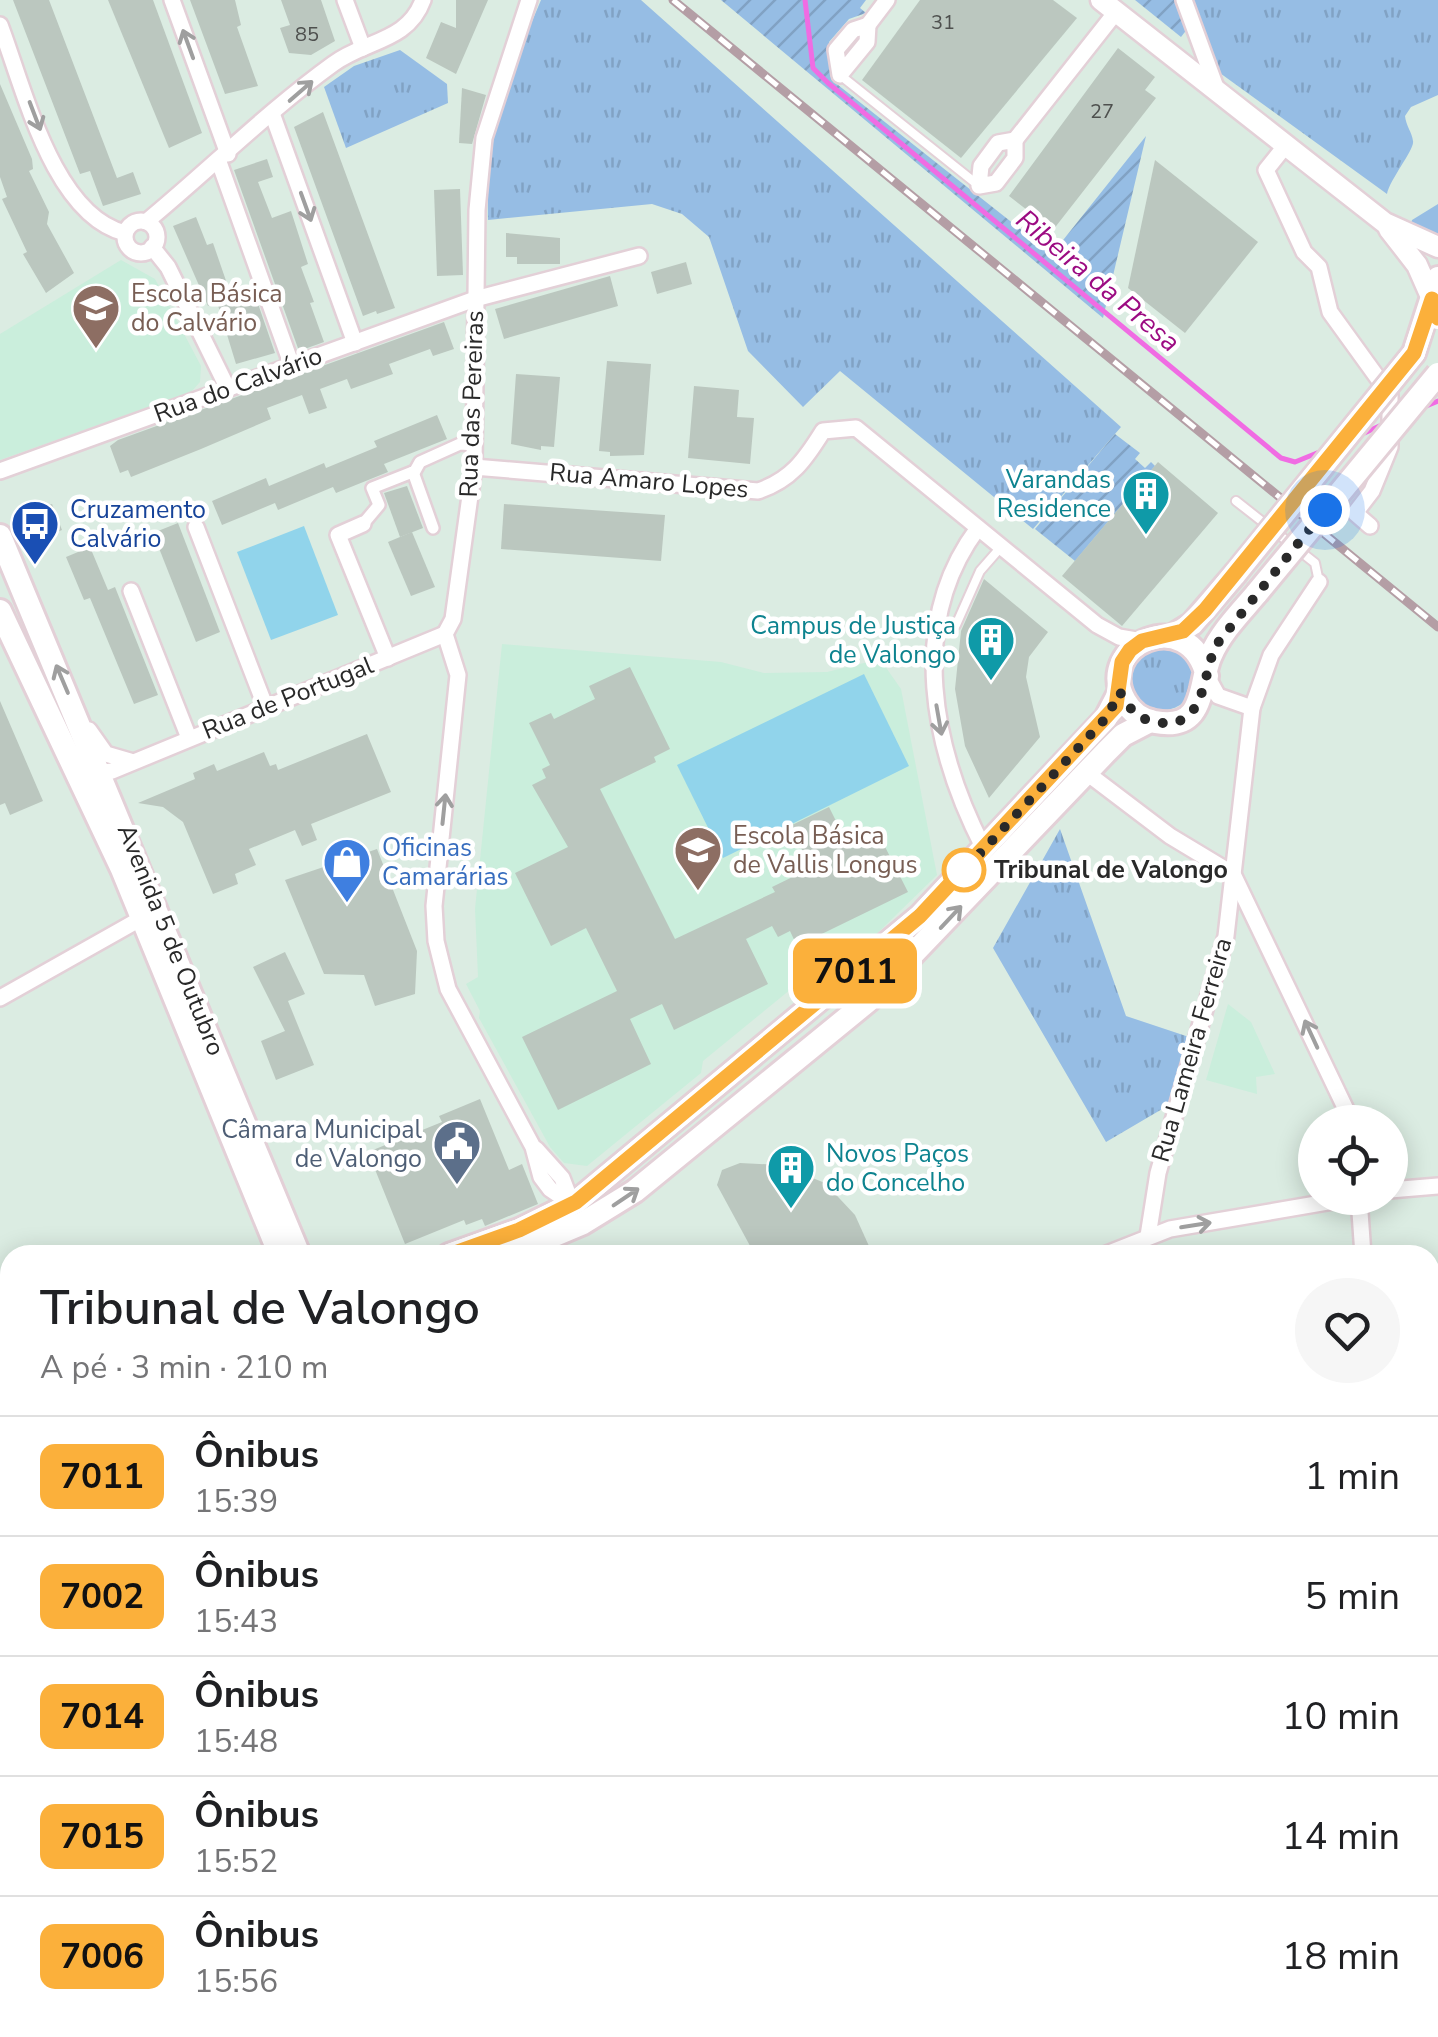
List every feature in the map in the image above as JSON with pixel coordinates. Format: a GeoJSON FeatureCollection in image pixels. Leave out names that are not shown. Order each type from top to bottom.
{"type":"FeatureCollection","features":[{"type":"Feature","properties":{"kind":"main road"},"geometry":{"type":"LineString","coordinates":[[524,1245],[577,1213],[920,916],[1106,718],[1120,692],[1122,662],[1142,641],[1171,636],[1192,624],[1234,574],[1414,353],[1436,299]]}},
{"type":"Feature","properties":{"kind":"main road"},"geometry":{"type":"LineString","coordinates":[[477,1245],[634,1191],[891,980],[1123,736],[1150,722],[1178,720],[1200,703],[1208,660],[1217,644],[1438,374]]}},
{"type":"Feature","properties":{"kind":"main road","name":"Avenida 5 de Outubro"},"geometry":{"type":"LineString","coordinates":[[5,544],[114,802],[150,914],[276,1245]]}},
{"type":"Feature","properties":{"kind":"main road","name":"Avenida 5 de Outubro"},"geometry":{"type":"LineString","coordinates":[[0,611],[150,914],[295,1245]]}},
{"type":"Feature","properties":{"kind":"main road"},"geometry":{"type":"LineString","coordinates":[[14,638],[40,626]]}},
{"type":"Feature","properties":{"kind":"main road"},"geometry":{"type":"LineString","coordinates":[[1171,636],[1196,650],[1207,676]]}},
{"type":"Feature","properties":{"kind":"main road"},"geometry":{"type":"LineString","coordinates":[[1120,692],[1127,705],[1150,722]]}},
{"type":"Feature","properties":{"kind":"main road"},"geometry":{"type":"LineString","coordinates":[[816,1004],[836,1027]]}},
{"type":"Feature","properties":{"kind":"street"},"geometry":{"type":"LineString","coordinates":[[172,0],[292,366]]}},
{"type":"Feature","properties":{"kind":"street"},"geometry":{"type":"LineString","coordinates":[[345,0],[362,48]]}},
{"type":"Feature","properties":{"kind":"street"},"geometry":{"type":"LineString","coordinates":[[125,233],[131,224],[146,222],[334,63],[401,32],[418,14],[423,0]]}},
{"type":"Feature","properties":{"kind":"street","name":"Rua das Pereiras"},"geometry":{"type":"LineString","coordinates":[[529,0],[484,138],[475,300],[474,467],[453,618],[445,634],[458,675],[434,906],[448,989],[533,1147],[542,1177],[577,1213]]}},
{"type":"Feature","properties":{"kind":"street"},"geometry":{"type":"LineString","coordinates":[[840,75],[867,42],[868,25],[887,0]]}},
{"type":"Feature","properties":{"kind":"street"},"geometry":{"type":"LineString","coordinates":[[1184,0],[1218,92]]}},
{"type":"Feature","properties":{"kind":"street"},"geometry":{"type":"LineString","coordinates":[[979,186],[996,182],[1014,158],[1016,140],[1109,6],[1385,223],[1438,248]]}},
{"type":"Feature","properties":{"kind":"street"},"geometry":{"type":"LineString","coordinates":[[0,25],[54,166],[92,218],[125,233],[133,250],[152,247]]}},
{"type":"Feature","properties":{"kind":"street"},"geometry":{"type":"LineString","coordinates":[[273,116],[355,343]]}},
{"type":"Feature","properties":{"kind":"street"},"geometry":{"type":"LineString","coordinates":[[1286,145],[1266,170],[1304,252],[1319,268],[1330,312],[1342,334],[1380,376],[1392,406],[1390,447],[1372,491],[1355,513],[1370,526]]}},
{"type":"Feature","properties":{"kind":"street"},"geometry":{"type":"LineString","coordinates":[[146,222],[156,232],[152,247]]}},
{"type":"Feature","properties":{"kind":"street"},"geometry":{"type":"LineString","coordinates":[[1385,223],[1417,265],[1436,299]]}},
{"type":"Feature","properties":{"kind":"street"},"geometry":{"type":"LineString","coordinates":[[152,247],[168,268],[228,389]]}},
{"type":"Feature","properties":{"kind":"street","name":"Rua do Calvário"},"geometry":{"type":"LineString","coordinates":[[0,471],[475,300],[638,256]]}},
{"type":"Feature","properties":{"kind":"street","name":"Rua Amaro Lopes"},"geometry":{"type":"LineString","coordinates":[[474,467],[758,491],[780,484],[804,462],[823,432],[856,428],[978,528]]}},
{"type":"Feature","properties":{"kind":"street"},"geometry":{"type":"LineString","coordinates":[[388,658],[338,535],[363,524],[379,506],[372,488],[413,472],[420,462],[447,450],[474,445]]}},
{"type":"Feature","properties":{"kind":"street"},"geometry":{"type":"LineString","coordinates":[[413,472],[433,528]]}},
{"type":"Feature","properties":{"kind":"street"},"geometry":{"type":"LineString","coordinates":[[0,524],[5,544]]}},
{"type":"Feature","properties":{"kind":"street"},"geometry":{"type":"LineString","coordinates":[[196,528],[266,708]]}},
{"type":"Feature","properties":{"kind":"street"},"geometry":{"type":"LineString","coordinates":[[984,848],[948,766],[932,655],[941,602],[962,550],[978,528],[1097,625],[1119,637],[1142,641]]}},
{"type":"Feature","properties":{"kind":"street","name":"Rua Lameira Ferreira"},"geometry":{"type":"LineString","coordinates":[[1148,1236],[1158,1173],[1213,991],[1233,874],[1252,708],[1271,655],[1319,582]]}},
{"type":"Feature","properties":{"kind":"street"},"geometry":{"type":"LineString","coordinates":[[131,591],[189,738]]}},
{"type":"Feature","properties":{"kind":"street"},"geometry":{"type":"LineString","coordinates":[[1097,625],[1122,662]]}},
{"type":"Feature","properties":{"kind":"street","name":"Rua de Portugal"},"geometry":{"type":"LineString","coordinates":[[102,774],[445,634]]}},
{"type":"Feature","properties":{"kind":"street"},"geometry":{"type":"LineString","coordinates":[[1207,676],[1218,696],[1252,708]]}},
{"type":"Feature","properties":{"kind":"street"},"geometry":{"type":"LineString","coordinates":[[1200,703],[1232,702]]}},
{"type":"Feature","properties":{"kind":"street"},"geometry":{"type":"LineString","coordinates":[[55,722],[64,728],[84,770],[102,774]]}},
{"type":"Feature","properties":{"kind":"street"},"geometry":{"type":"LineString","coordinates":[[82,726],[92,731],[106,754],[130,761],[119,777],[114,802]]}},
{"type":"Feature","properties":{"kind":"street"},"geometry":{"type":"LineString","coordinates":[[1087,773],[1170,836],[1233,874],[1344,1105]]}},
{"type":"Feature","properties":{"kind":"street"},"geometry":{"type":"LineString","coordinates":[[0,998],[150,914]]}},
{"type":"Feature","properties":{"kind":"street"},"geometry":{"type":"LineString","coordinates":[[1408,1188],[1438,1186]]}},
{"type":"Feature","properties":{"kind":"street"},"geometry":{"type":"LineString","coordinates":[[1127,1245],[1148,1236],[1298,1208]]}},
{"type":"Feature","properties":{"kind":"street"},"geometry":{"type":"LineString","coordinates":[[1360,1215],[1362,1245]]}},
{"type":"Feature","properties":{"kind":"lane"},"geometry":{"type":"LineString","coordinates":[[840,75],[979,186]]}},
{"type":"Feature","properties":{"kind":"lane"},"geometry":{"type":"LineString","coordinates":[[1236,500],[1315,563],[1319,582]]}},
{"type":"Feature","properties":{"kind":"lane"},"geometry":{"type":"LineString","coordinates":[[956,625],[980,570],[1001,547]]}},
{"type":"Feature","properties":{"kind":"shaded area","name":"Escola Básica do Calvário"},"geometry":{"type":"Polygon","coordinates":[[[121,260],[155,279],[201,366],[200,382],[191,392],[0,460],[0,334],[121,260]]]}},
{"type":"Feature","properties":{"kind":"shaded area"},"geometry":{"type":"Polygon","coordinates":[[[304,526],[338,615],[271,640],[237,552],[304,526]]]}},
{"type":"Feature","properties":{"kind":"shaded area","name":"Escola Básica de Vallis Longus"},"geometry":{"type":"Polygon","coordinates":[[[502,644],[721,662],[764,673],[827,672],[880,659],[901,689],[937,875],[849,961],[829,958],[703,1061],[701,1073],[587,1166],[564,1163],[550,1147],[479,1018],[480,1011],[466,984],[478,977],[475,909],[502,644]]]}},
{"type":"Feature","properties":{"kind":"shaded area"},"geometry":{"type":"Polygon","coordinates":[[[864,674],[909,766],[723,858],[677,765],[864,674]]]}},
{"type":"Feature","properties":{"kind":"shaded area"},"geometry":{"type":"Polygon","coordinates":[[[1228,1004],[1251,1022],[1275,1074],[1256,1077],[1257,1094],[1206,1080],[1228,1004]]]}},
{"type":"Feature","properties":{"kind":"green space"},"geometry":{"type":"Polygon","coordinates":[[[541,0],[641,0],[1121,427],[1033,529],[840,371],[803,407],[748,351],[709,237],[682,214],[652,204],[488,220],[491,160],[501,107],[541,0]]]}},
{"type":"Feature","properties":{"kind":"green space"},"geometry":{"type":"Polygon","coordinates":[[[721,0],[866,0],[860,8],[866,13],[849,19],[829,42],[833,81],[1052,254],[1146,136],[1103,318],[721,0]]]}},
{"type":"Feature","properties":{"kind":"green space"},"geometry":{"type":"Polygon","coordinates":[[[1135,0],[1178,0],[1188,28],[1181,37],[1135,0]]]}},
{"type":"Feature","properties":{"kind":"green space"},"geometry":{"type":"Polygon","coordinates":[[[1191,0],[1438,0],[1438,95],[1411,107],[1405,116],[1413,145],[1387,194],[1213,68],[1191,0]]]}},
{"type":"Feature","properties":{"kind":"green space"},"geometry":{"type":"Polygon","coordinates":[[[400,50],[447,84],[448,103],[346,148],[324,87],[354,66],[400,50]]]}},
{"type":"Feature","properties":{"kind":"green space"},"geometry":{"type":"Polygon","coordinates":[[[1438,204],[1438,237],[1411,224],[1412,220],[1438,204]]]}},
{"type":"Feature","properties":{"kind":"green space"},"geometry":{"type":"Polygon","coordinates":[[[1115,434],[1140,453],[1135,459],[1145,468],[1151,462],[1155,466],[1075,561],[1035,529],[1115,434]]]}},
{"type":"Feature","properties":{"kind":"green space"},"geometry":{"type":"Polygon","coordinates":[[[1163,648],[1185,657],[1194,679],[1185,701],[1163,710],[1141,701],[1132,679],[1141,657],[1163,648]]]}},
{"type":"Feature","properties":{"kind":"green space"},"geometry":{"type":"Polygon","coordinates":[[[1060,829],[1126,1016],[1189,1037],[1169,1105],[1106,1142],[993,948],[1060,829]]]}},
{"type":"Feature","properties":{"kind":"building"},"geometry":{"type":"Polygon","coordinates":[[[13,0],[49,0],[117,178],[133,172],[141,194],[103,206],[90,171],[80,174],[13,0]]]}},
{"type":"Feature","properties":{"kind":"building"},"geometry":{"type":"Polygon","coordinates":[[[108,0],[153,0],[202,133],[169,148],[108,0]]]}},
{"type":"Feature","properties":{"kind":"building"},"geometry":{"type":"Polygon","coordinates":[[[190,0],[235,0],[241,25],[237,27],[258,86],[225,94],[190,0]]]}},
{"type":"Feature","properties":{"kind":"building"},"geometry":{"type":"Polygon","coordinates":[[[281,0],[321,0],[335,41],[311,55],[289,53],[280,28],[290,25],[281,0]]]}},
{"type":"Feature","properties":{"kind":"building"},"geometry":{"type":"Polygon","coordinates":[[[456,0],[488,0],[456,74],[426,58],[441,22],[456,28],[456,0]]]}},
{"type":"Feature","properties":{"kind":"building"},"geometry":{"type":"Polygon","coordinates":[[[920,0],[1053,0],[1077,18],[961,158],[862,80],[920,0]]]}},
{"type":"Feature","properties":{"kind":"building"},"geometry":{"type":"Polygon","coordinates":[[[1118,48],[1155,77],[1145,90],[1156,98],[1053,230],[1009,196],[1118,48]]]}},
{"type":"Feature","properties":{"kind":"building"},"geometry":{"type":"Polygon","coordinates":[[[0,84],[32,159],[33,169],[29,171],[49,212],[47,224],[74,273],[46,293],[23,254],[27,252],[2,199],[7,197],[0,177],[0,84]]]}},
{"type":"Feature","properties":{"kind":"building"},"geometry":{"type":"Polygon","coordinates":[[[462,88],[486,95],[472,144],[459,143],[462,88]]]}},
{"type":"Feature","properties":{"kind":"building"},"geometry":{"type":"Polygon","coordinates":[[[323,112],[395,308],[377,314],[376,311],[363,316],[294,127],[323,112]]]}},
{"type":"Feature","properties":{"kind":"building"},"geometry":{"type":"Polygon","coordinates":[[[267,159],[273,177],[258,182],[272,218],[291,211],[308,264],[301,267],[314,302],[310,303],[324,342],[299,351],[234,170],[267,159]]]}},
{"type":"Feature","properties":{"kind":"building"},"geometry":{"type":"Polygon","coordinates":[[[1155,160],[1258,242],[1185,333],[1128,288],[1155,160]]]}},
{"type":"Feature","properties":{"kind":"building"},"geometry":{"type":"Polygon","coordinates":[[[460,189],[463,275],[437,276],[434,190],[460,189]]]}},
{"type":"Feature","properties":{"kind":"building"},"geometry":{"type":"Polygon","coordinates":[[[196,217],[207,245],[213,243],[233,301],[255,295],[275,353],[236,364],[217,302],[208,306],[173,226],[196,217]]]}},
{"type":"Feature","properties":{"kind":"building"},"geometry":{"type":"Polygon","coordinates":[[[506,233],[560,238],[560,264],[517,264],[517,257],[506,257],[506,233]]]}},
{"type":"Feature","properties":{"kind":"building"},"geometry":{"type":"Polygon","coordinates":[[[686,262],[692,284],[657,294],[651,272],[686,262]]]}},
{"type":"Feature","properties":{"kind":"building"},"geometry":{"type":"Polygon","coordinates":[[[610,276],[618,306],[504,339],[495,309],[610,276]]]}},
{"type":"Feature","properties":{"kind":"building"},"geometry":{"type":"Polygon","coordinates":[[[444,322],[454,349],[433,356],[430,349],[389,364],[393,374],[351,389],[347,379],[320,389],[327,408],[309,414],[302,395],[267,408],[271,419],[201,449],[131,477],[128,470],[120,473],[110,446],[118,440],[444,322]]]}},
{"type":"Feature","properties":{"kind":"building"},"geometry":{"type":"Polygon","coordinates":[[[607,361],[651,364],[644,455],[610,456],[610,452],[599,451],[607,361]]]}},
{"type":"Feature","properties":{"kind":"building"},"geometry":{"type":"Polygon","coordinates":[[[516,374],[560,377],[554,447],[541,446],[541,450],[511,444],[516,374]]]}},
{"type":"Feature","properties":{"kind":"building"},"geometry":{"type":"Polygon","coordinates":[[[694,386],[739,390],[737,417],[754,418],[750,464],[688,458],[694,386]]]}},
{"type":"Feature","properties":{"kind":"building"},"geometry":{"type":"Polygon","coordinates":[[[437,415],[447,439],[384,464],[388,472],[336,493],[333,487],[278,510],[275,503],[222,525],[212,501],[266,478],[269,486],[324,463],[326,468],[377,447],[374,441],[437,415]]]}},
{"type":"Feature","properties":{"kind":"building","name":"Varandas Residence"},"geometry":{"type":"Polygon","coordinates":[[[1158,462],[1218,513],[1122,626],[1062,576],[1158,462]]]}},
{"type":"Feature","properties":{"kind":"building"},"geometry":{"type":"Polygon","coordinates":[[[407,486],[423,528],[400,537],[384,493],[407,486]]]}},
{"type":"Feature","properties":{"kind":"building"},"geometry":{"type":"Polygon","coordinates":[[[44,502],[46,506],[52,504],[62,530],[37,540],[25,510],[44,502]]]}},
{"type":"Feature","properties":{"kind":"building"},"geometry":{"type":"Polygon","coordinates":[[[504,504],[665,515],[661,561],[501,549],[504,504]]]}},
{"type":"Feature","properties":{"kind":"building"},"geometry":{"type":"Polygon","coordinates":[[[178,523],[220,632],[196,642],[153,533],[178,523]]]}},
{"type":"Feature","properties":{"kind":"building"},"geometry":{"type":"Polygon","coordinates":[[[412,532],[435,587],[411,596],[388,542],[412,532]]]}},
{"type":"Feature","properties":{"kind":"building"},"geometry":{"type":"Polygon","coordinates":[[[90,547],[108,590],[115,587],[158,695],[134,704],[90,598],[84,600],[66,557],[90,547]]]}},
{"type":"Feature","properties":{"kind":"building","name":"Campus de Justiça de Valongo"},"geometry":{"type":"Polygon","coordinates":[[[984,579],[1048,632],[1029,657],[1026,677],[1040,737],[989,798],[965,746],[955,689],[961,631],[984,579]]]}},
{"type":"Feature","properties":{"kind":"building"},"geometry":{"type":"Polygon","coordinates":[[[630,667],[670,749],[654,757],[656,762],[600,789],[675,939],[775,892],[772,887],[811,868],[790,826],[829,807],[850,849],[879,835],[908,892],[797,946],[790,931],[778,937],[772,926],[746,939],[768,984],[674,1030],[662,1004],[630,1019],[651,1064],[558,1110],[522,1037],[617,991],[586,928],[551,946],[515,873],[568,847],[532,785],[546,778],[542,769],[550,765],[529,723],[551,713],[554,719],[595,699],[589,686],[630,667]]]}},
{"type":"Feature","properties":{"kind":"building"},"geometry":{"type":"Polygon","coordinates":[[[0,701],[43,801],[10,815],[5,803],[0,805],[0,701]]]}},
{"type":"Feature","properties":{"kind":"building"},"geometry":{"type":"Polygon","coordinates":[[[367,734],[391,792],[311,824],[317,840],[302,846],[295,830],[249,849],[256,865],[235,874],[238,884],[213,894],[183,822],[163,807],[138,803],[195,779],[193,773],[214,764],[217,771],[264,752],[270,766],[276,764],[278,770],[367,734]]]}},
{"type":"Feature","properties":{"kind":"building","name":"Oficinas Camarárias"},"geometry":{"type":"Polygon","coordinates":[[[377,849],[417,951],[415,994],[375,1006],[364,975],[324,974],[285,880],[377,849]]]}},
{"type":"Feature","properties":{"kind":"building"},"geometry":{"type":"Polygon","coordinates":[[[285,952],[305,994],[288,1001],[314,1065],[276,1080],[261,1041],[285,1031],[253,967],[285,952]]]}},
{"type":"Feature","properties":{"kind":"building","name":"Câmara Municipal de Valongo"},"geometry":{"type":"Polygon","coordinates":[[[480,1099],[509,1170],[522,1164],[538,1204],[485,1226],[482,1219],[466,1225],[464,1220],[405,1244],[368,1152],[442,1122],[439,1116],[480,1099]]]}},
{"type":"Feature","properties":{"kind":"building","name":"Novos Paços do Concelho"},"geometry":{"type":"Polygon","coordinates":[[[740,1163],[780,1165],[825,1183],[855,1215],[868,1245],[750,1245],[717,1185],[722,1170],[740,1163]]]}},
{"type":"Feature","properties":{"kind":"waterway","name":"Ribeira da Presa"},"geometry":{"type":"LineString","coordinates":[[805,0],[813,68],[828,83],[1281,458],[1295,462],[1322,451]]}},
{"type":"Feature","properties":{"kind":"waterway","name":"Ribeira da Presa"},"geometry":{"type":"LineString","coordinates":[[1419,409],[1438,401]]}},
{"type":"Feature","properties":{"kind":"waterway","name":"Ribeira da Presa"},"geometry":{"type":"LineString","coordinates":[[1360,435],[1386,423]]}},
{"type":"Feature","properties":{"kind":"railway"},"geometry":{"type":"LineString","coordinates":[[673,0],[1438,627]]}},
{"type":"Feature","properties":{"kind":"bus line","name":"7011"},"geometry":{"type":"LineString","coordinates":[[477,1245],[554,1215],[576,1202],[920,916],[1116,706],[1122,662],[1130,650],[1142,641],[1183,631],[1234,574],[1414,353],[1432,299],[1438,318]]}},
{"type":"Feature","properties":{"kind":"place","name":"Escola Básica do Calvário"},"geometry":{"type":"Point","coordinates":[96,350]}},
{"type":"Feature","properties":{"kind":"place","name":"Varandas Residence"},"geometry":{"type":"Point","coordinates":[1146,536]}},
{"type":"Feature","properties":{"kind":"place","name":"Cruzamento Calvário"},"geometry":{"type":"Point","coordinates":[35,566]}},
{"type":"Feature","properties":{"kind":"place","name":"Campus de Justiça de Valongo"},"geometry":{"type":"Point","coordinates":[991,682]}},
{"type":"Feature","properties":{"kind":"place","name":"Tribunal de Valongo"},"geometry":{"type":"Point","coordinates":[964,870]}},
{"type":"Feature","properties":{"kind":"place","name":"Escola Básica de Vallis Longus"},"geometry":{"type":"Point","coordinates":[698,892]}},
{"type":"Feature","properties":{"kind":"place","name":"Oficinas Camarárias"},"geometry":{"type":"Point","coordinates":[347,904]}},
{"type":"Feature","properties":{"kind":"place","name":"Câmara Municipal de Valongo"},"geometry":{"type":"Point","coordinates":[457,1186]}},
{"type":"Feature","properties":{"kind":"place","name":"Novos Paços do Concelho"},"geometry":{"type":"Point","coordinates":[791,1210]}},
{"type":"Feature","properties":{"kind":"route"},"geometry":{"type":"LineString","coordinates":[[964,870],[960,875],[1106,718],[1116,706],[1120,692],[1137,715],[1150,722],[1164,723],[1190,714],[1206,690],[1208,660],[1217,644],[1325,510]]}}]}
